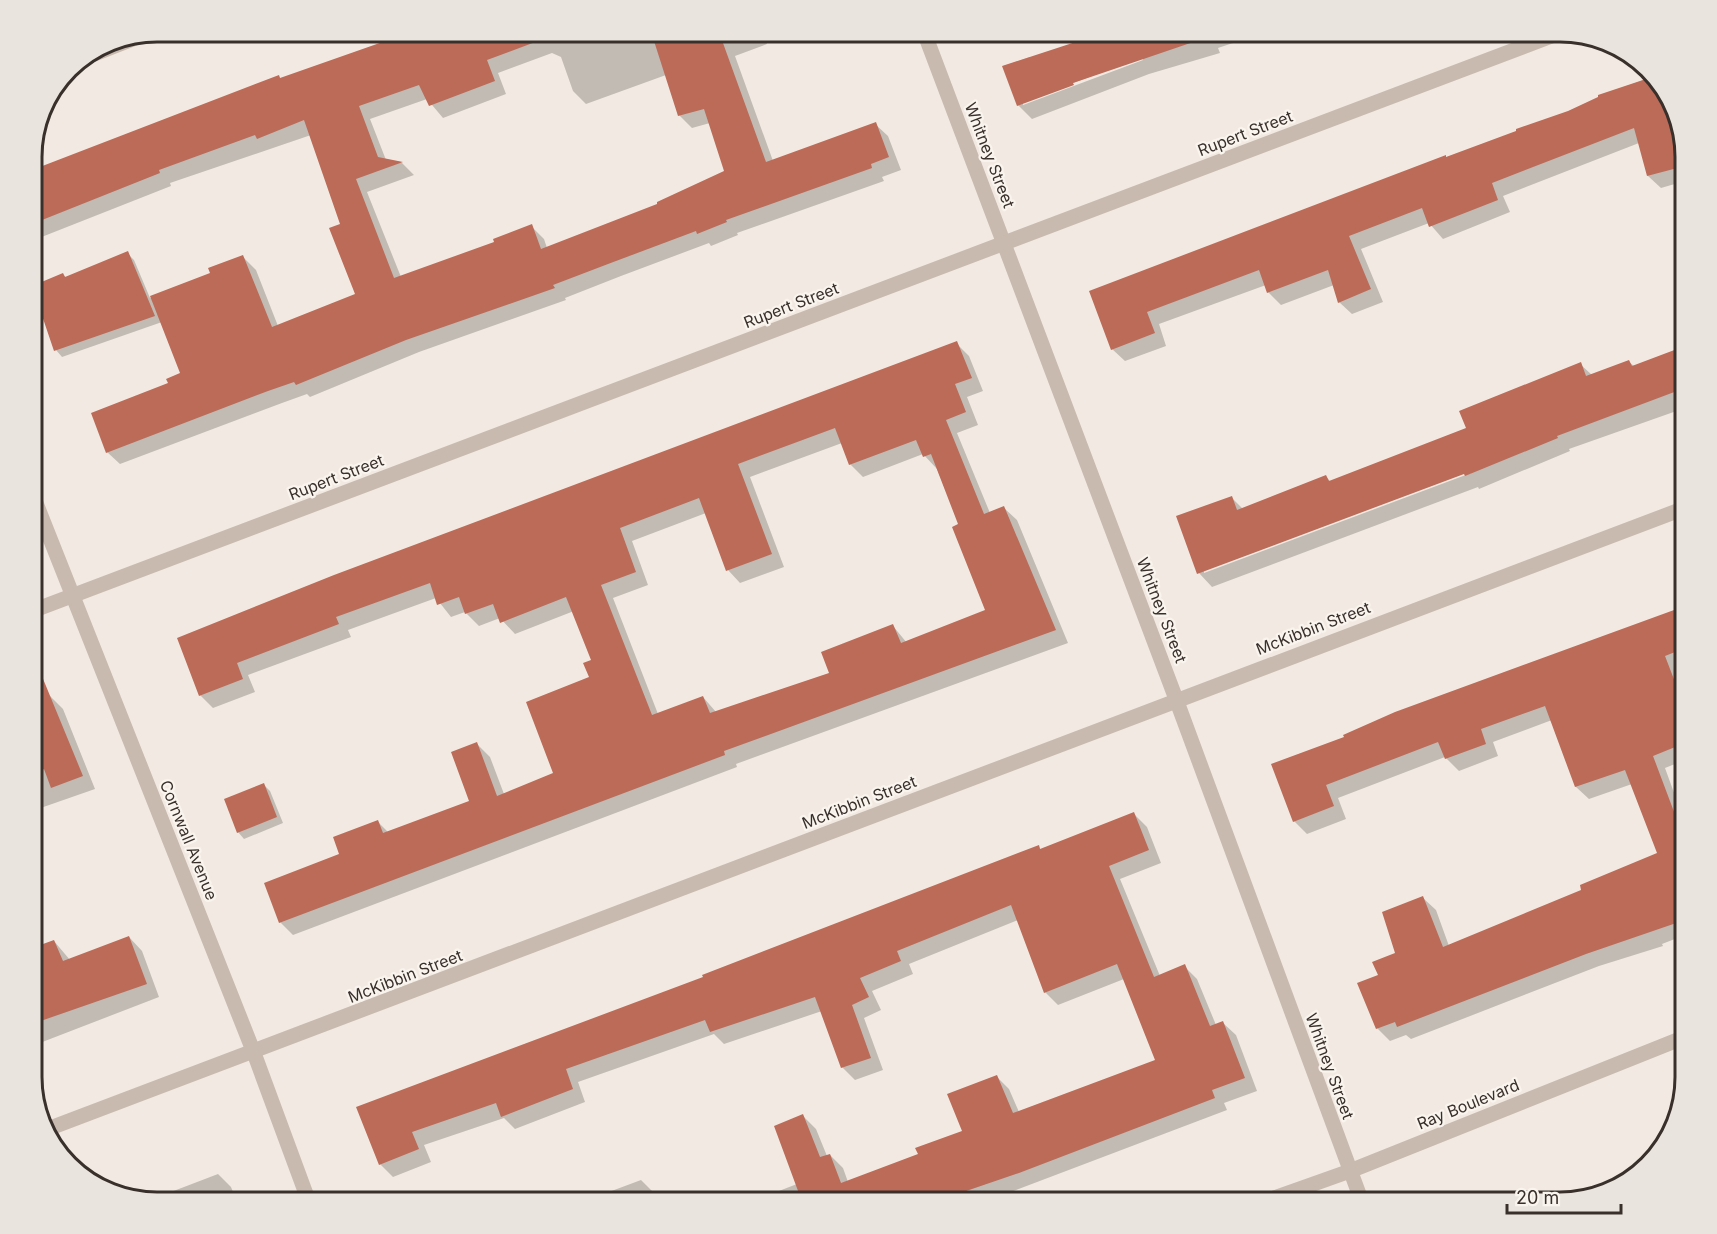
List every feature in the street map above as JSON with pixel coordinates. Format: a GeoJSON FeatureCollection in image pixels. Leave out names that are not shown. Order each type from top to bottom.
{"type":"FeatureCollection","features":[{"type":"Feature","properties":{"kind":"street","name":"Whitney Street"},"geometry":{"type":"LineString","coordinates":[[928,42],[1176,699],[1358,1192]]}},
{"type":"Feature","properties":{"kind":"street","name":"Rupert Street"},"geometry":{"type":"LineString","coordinates":[[42,607],[1536,42]]}},
{"type":"Feature","properties":{"kind":"street","name":"McKibbin Street"},"geometry":{"type":"LineString","coordinates":[[54,1127],[254,1053],[1176,699],[1675,512]]}},
{"type":"Feature","properties":{"kind":"street","name":"Cornwall Avenue"},"geometry":{"type":"LineString","coordinates":[[42,519],[254,1053],[305,1192]]}},
{"type":"Feature","properties":{"kind":"street","name":"Ray Boulevard"},"geometry":{"type":"LineString","coordinates":[[1293,1192],[1675,1041]]}},
{"type":"Feature","properties":{"kind":"building"},"geometry":{"type":"Polygon","coordinates":[[[383,42],[535,42],[487,60],[495,81],[429,106],[419,85],[359,106],[378,157],[403,162],[356,179],[394,278],[494,242],[493,239],[532,224],[541,249],[657,204],[724,171],[704,109],[678,116],[654,42],[723,42],[766,162],[876,122],[889,157],[871,164],[872,168],[726,220],[727,222],[697,234],[696,231],[608,264],[553,285],[555,288],[406,340],[296,385],[294,382],[268,391],[106,453],[91,413],[168,383],[166,379],[180,373],[150,296],[210,273],[208,268],[243,255],[272,327],[355,294],[329,228],[340,224],[304,120],[257,139],[255,135],[159,170],[160,173],[42,220],[42,166],[279,75],[280,78],[383,42]]]}},
{"type":"Feature","properties":{"kind":"building"},"geometry":{"type":"Polygon","coordinates":[[[1075,42],[1193,42],[1073,83],[1074,85],[1017,106],[1002,66],[1075,42]]]}},
{"type":"Feature","properties":{"kind":"building"},"geometry":{"type":"Polygon","coordinates":[[[1644,80],[1656,93],[1671,127],[1675,169],[1647,176],[1634,128],[1492,183],[1498,200],[1429,227],[1422,208],[1349,236],[1371,289],[1338,303],[1328,270],[1267,293],[1259,270],[1147,312],[1155,333],[1111,350],[1089,291],[1568,111],[1598,95],[1644,80]]]}},
{"type":"Feature","properties":{"kind":"building"},"geometry":{"type":"Polygon","coordinates":[[[128,251],[155,316],[54,351],[42,316],[42,282],[63,273],[65,277],[128,251]]]}},
{"type":"Feature","properties":{"kind":"building"},"geometry":{"type":"Polygon","coordinates":[[[957,341],[972,378],[955,384],[966,412],[946,420],[984,514],[1004,506],[1056,630],[724,751],[725,755],[279,923],[264,883],[339,854],[333,837],[378,820],[383,833],[469,801],[451,752],[477,742],[497,796],[553,773],[526,702],[589,677],[583,663],[591,660],[566,597],[500,623],[493,604],[465,614],[459,597],[437,605],[430,583],[336,617],[339,624],[237,663],[243,679],[199,696],[177,638],[334,575],[957,341]],[[835,428],[738,464],[772,554],[726,571],[699,498],[620,528],[636,572],[601,585],[652,715],[703,696],[710,713],[829,673],[821,652],[893,624],[901,643],[985,610],[952,527],[958,524],[931,454],[923,457],[916,440],[849,465],[835,428]]]}},
{"type":"Feature","properties":{"kind":"building"},"geometry":{"type":"Polygon","coordinates":[[[1675,350],[1675,392],[1557,436],[1558,438],[1465,476],[1464,474],[1197,574],[1176,516],[1232,496],[1237,510],[1326,475],[1329,481],[1466,428],[1459,411],[1581,362],[1586,376],[1629,360],[1632,366],[1675,350]]]}},
{"type":"Feature","properties":{"kind":"building"},"geometry":{"type":"Polygon","coordinates":[[[1675,610],[1675,652],[1665,656],[1675,682],[1675,747],[1653,756],[1675,814],[1675,923],[1586,954],[1397,1027],[1395,1022],[1376,1029],[1357,983],[1378,975],[1372,962],[1395,953],[1382,912],[1423,896],[1443,947],[1581,890],[1580,885],[1657,853],[1625,770],[1575,787],[1545,706],[1481,729],[1486,744],[1445,759],[1438,742],[1326,785],[1334,806],[1293,822],[1271,764],[1344,737],[1343,735],[1395,712],[1675,610]]]}},
{"type":"Feature","properties":{"kind":"building"},"geometry":{"type":"Polygon","coordinates":[[[42,676],[83,776],[51,788],[44,769],[42,770],[42,676]]]}},
{"type":"Feature","properties":{"kind":"building"},"geometry":{"type":"Polygon","coordinates":[[[264,783],[277,817],[237,833],[224,799],[264,783]]]}},
{"type":"Feature","properties":{"kind":"building"},"geometry":{"type":"Polygon","coordinates":[[[1134,812],[1149,850],[1109,866],[1154,977],[1185,964],[1210,1026],[1223,1021],[1245,1078],[1212,1090],[1215,1098],[963,1192],[798,1192],[774,1126],[803,1114],[820,1157],[830,1154],[841,1183],[918,1154],[915,1148],[962,1131],[947,1094],[997,1075],[1013,1113],[1155,1060],[1117,964],[1044,993],[1011,905],[897,951],[901,961],[860,978],[869,997],[852,1005],[871,1058],[841,1068],[815,997],[710,1032],[705,1020],[566,1069],[573,1089],[501,1117],[496,1103],[412,1132],[419,1149],[379,1165],[356,1107],[703,977],[702,975],[1039,845],[1040,849],[1134,812]]]}},
{"type":"Feature","properties":{"kind":"building"},"geometry":{"type":"Polygon","coordinates":[[[129,936],[147,984],[42,1021],[42,944],[54,940],[63,961],[129,936]]]}}]}
